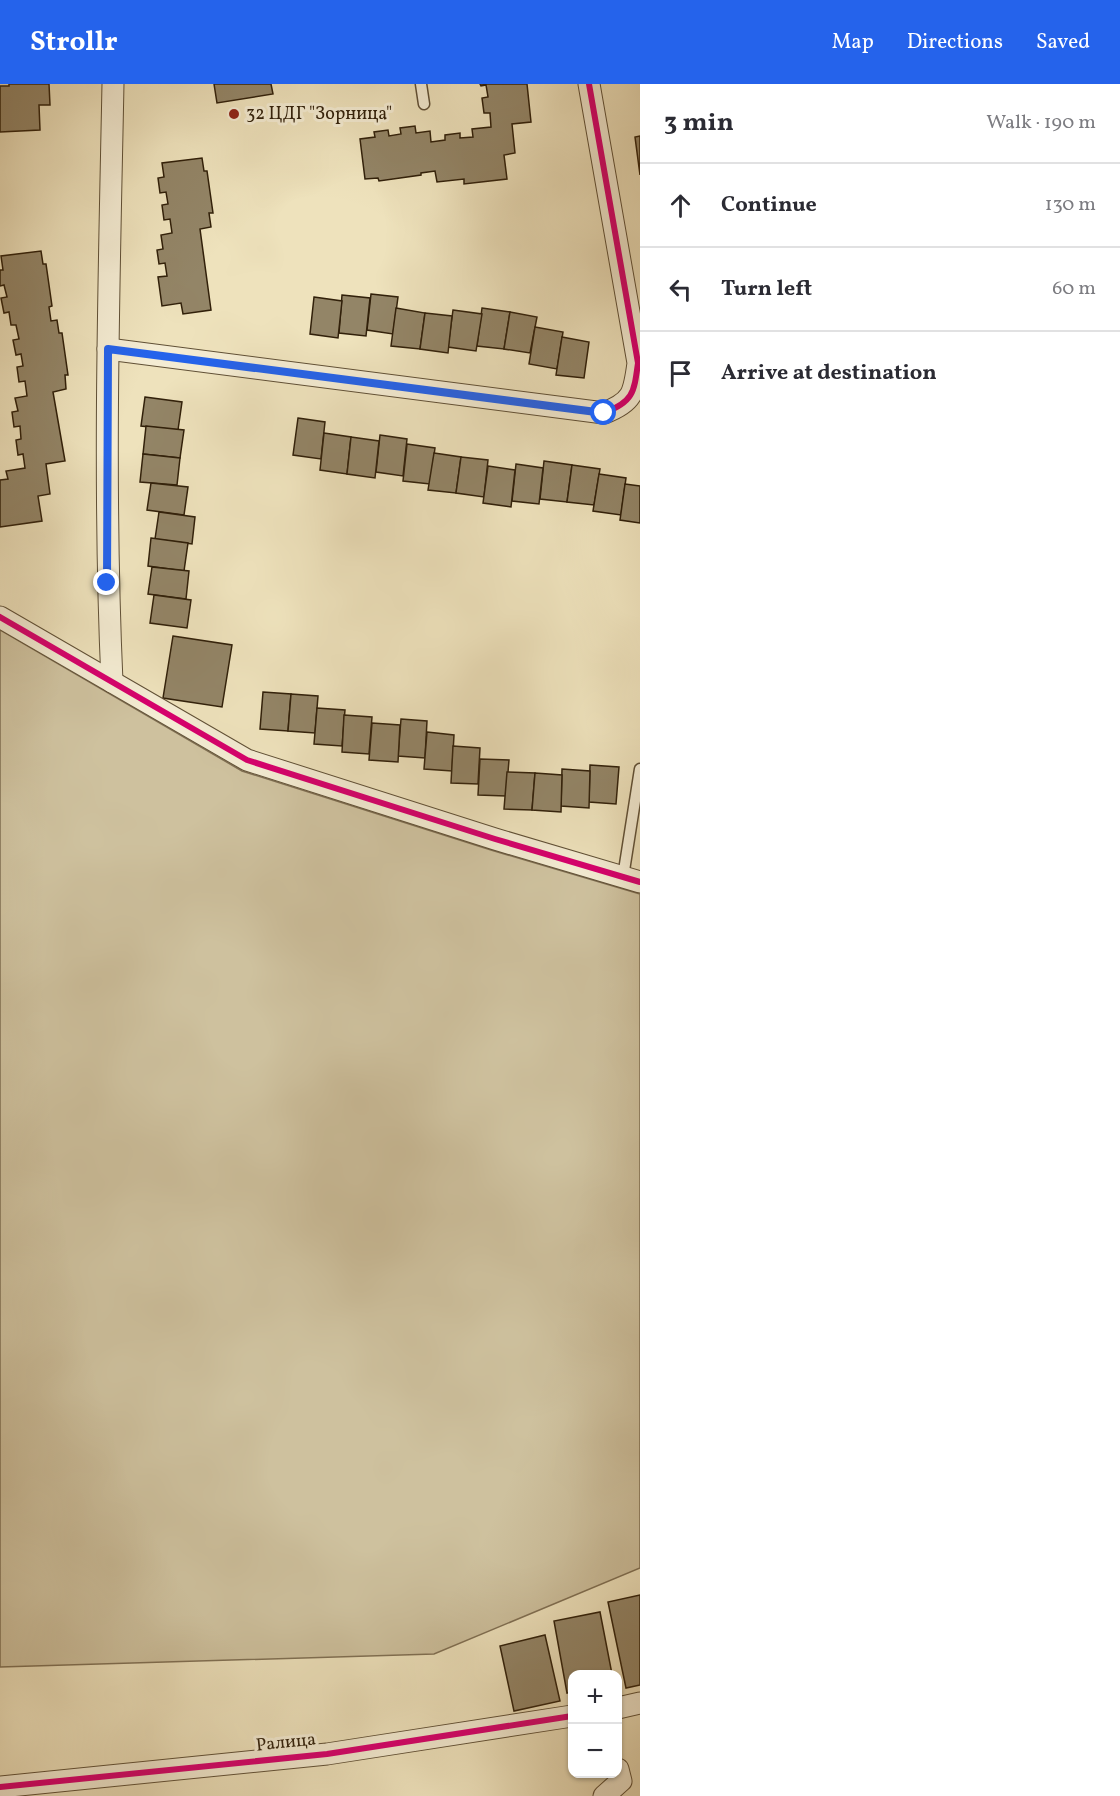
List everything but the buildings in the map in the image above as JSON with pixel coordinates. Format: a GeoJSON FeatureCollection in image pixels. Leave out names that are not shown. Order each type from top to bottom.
{"type":"FeatureCollection","features":[{"type":"Feature","properties":{"kind":"street"},"geometry":{"type":"LineString","coordinates":[[112,682],[107,583],[108,349],[113,84]]}},
{"type":"Feature","properties":{"kind":"street"},"geometry":{"type":"LineString","coordinates":[[108,349],[604,413],[622,406],[635,388],[638,363],[589,84]]}},
{"type":"Feature","properties":{"kind":"street"},"geometry":{"type":"LineString","coordinates":[[0,617],[247,760],[632,880]]}},
{"type":"Feature","properties":{"kind":"street"},"geometry":{"type":"LineString","coordinates":[[622,1707],[640,1702]]}},
{"type":"Feature","properties":{"kind":"street","name":"Ралица"},"geometry":{"type":"LineString","coordinates":[[0,1787],[327,1754],[568,1717]]}},
{"type":"Feature","properties":{"kind":"street"},"geometry":{"type":"LineString","coordinates":[[603,1796],[621,1781],[620,1778]]}},
{"type":"Feature","properties":{"kind":"lane"},"geometry":{"type":"LineString","coordinates":[[421,84],[424,104]]}},
{"type":"Feature","properties":{"kind":"lane"},"geometry":{"type":"LineString","coordinates":[[632,880],[640,769]]}},
{"type":"Feature","properties":{"kind":"shaded area"},"geometry":{"type":"Polygon","coordinates":[[[0,630],[242,771],[491,850],[640,894],[640,1568],[434,1654],[0,1667],[0,630]]]}},
{"type":"Feature","properties":{"kind":"cycle path"},"geometry":{"type":"LineString","coordinates":[[108,349],[604,413],[614,409],[630,395],[638,363],[589,84]]}},
{"type":"Feature","properties":{"kind":"cycle path"},"geometry":{"type":"LineString","coordinates":[[0,617],[247,760],[495,839],[640,882]]}},
{"type":"Feature","properties":{"kind":"cycle path"},"geometry":{"type":"LineString","coordinates":[[0,1787],[327,1754],[568,1717]]}},
{"type":"Feature","properties":{"kind":"place","name":"32 ЦДГ \"Зорница\""},"geometry":{"type":"Point","coordinates":[234,114]}},
{"type":"Feature","properties":{"kind":"route"},"geometry":{"type":"LineString","coordinates":[[107,583],[108,349],[604,413]]}}]}
